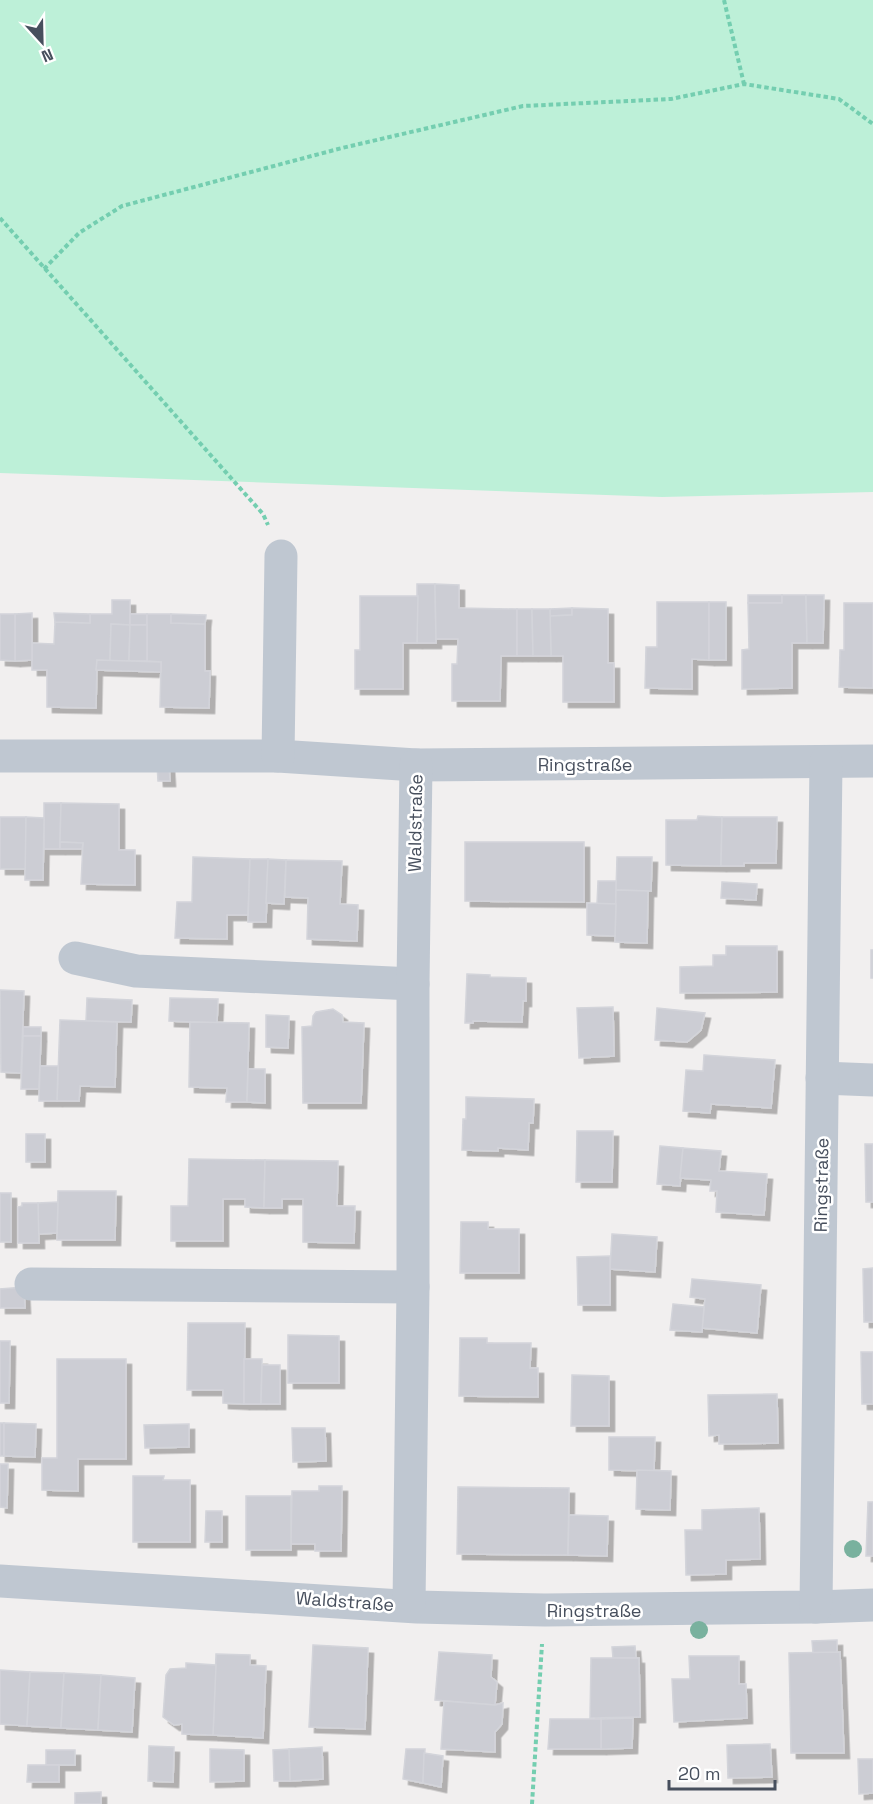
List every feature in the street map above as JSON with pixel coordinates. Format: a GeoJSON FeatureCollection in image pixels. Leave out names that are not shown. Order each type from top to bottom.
{"type":"FeatureCollection","features":[{"type":"Feature","properties":{"kind":"street"},"geometry":{"type":"LineString","coordinates":[[278,756],[281,556]]}},
{"type":"Feature","properties":{"kind":"street","name":"Waldstraße"},"geometry":{"type":"LineString","coordinates":[[0,756],[278,756],[416,765],[409,1605],[0,1581]]}},
{"type":"Feature","properties":{"kind":"street","name":"Ringstraße"},"geometry":{"type":"LineString","coordinates":[[416,765],[873,761]]}},
{"type":"Feature","properties":{"kind":"street","name":"Ringstraße"},"geometry":{"type":"LineString","coordinates":[[816,1607],[826,762]]}},
{"type":"Feature","properties":{"kind":"street"},"geometry":{"type":"LineString","coordinates":[[75,958],[136,971],[413,984]]}},
{"type":"Feature","properties":{"kind":"street"},"geometry":{"type":"LineString","coordinates":[[822,1078],[873,1080]]}},
{"type":"Feature","properties":{"kind":"street"},"geometry":{"type":"LineString","coordinates":[[31,1284],[413,1287]]}},
{"type":"Feature","properties":{"kind":"street","name":"Ringstraße"},"geometry":{"type":"LineString","coordinates":[[409,1605],[545,1610],[873,1605]]}},
{"type":"Feature","properties":{"kind":"path"},"geometry":{"type":"LineString","coordinates":[[724,0],[744,84]]}},
{"type":"Feature","properties":{"kind":"path"},"geometry":{"type":"LineString","coordinates":[[44,269],[79,233],[122,206],[342,148],[523,106],[671,99],[744,84],[839,99],[873,124]]}},
{"type":"Feature","properties":{"kind":"path"},"geometry":{"type":"LineString","coordinates":[[0,218],[263,514],[281,556]]}},
{"type":"Feature","properties":{"kind":"path"},"geometry":{"type":"LineString","coordinates":[[532,1804],[545,1610]]}},
{"type":"Feature","properties":{"kind":"green space"},"geometry":{"type":"Polygon","coordinates":[[[0,0],[873,0],[873,492],[662,497],[0,473],[0,0]]]}},
{"type":"Feature","properties":{"kind":"building"},"geometry":{"type":"Polygon","coordinates":[[[417,584],[435,584],[436,643],[417,643],[417,584]]]}},
{"type":"Feature","properties":{"kind":"building"},"geometry":{"type":"Polygon","coordinates":[[[435,584],[459,585],[459,608],[517,609],[517,656],[501,656],[500,701],[452,701],[452,664],[457,664],[458,639],[436,639],[435,584]]]}},
{"type":"Feature","properties":{"kind":"building"},"geometry":{"type":"Polygon","coordinates":[[[748,595],[782,595],[782,603],[748,603],[748,595]]]}},
{"type":"Feature","properties":{"kind":"building"},"geometry":{"type":"Polygon","coordinates":[[[782,595],[806,595],[807,643],[792,643],[792,688],[742,689],[742,650],[749,649],[748,603],[782,603],[782,595]]]}},
{"type":"Feature","properties":{"kind":"building"},"geometry":{"type":"Polygon","coordinates":[[[806,595],[824,595],[823,643],[807,643],[806,595]]]}},
{"type":"Feature","properties":{"kind":"building"},"geometry":{"type":"Polygon","coordinates":[[[360,596],[418,596],[417,643],[403,643],[403,689],[355,689],[355,650],[360,650],[360,596]]]}},
{"type":"Feature","properties":{"kind":"building"},"geometry":{"type":"Polygon","coordinates":[[[112,600],[130,600],[130,625],[111,624],[110,661],[97,660],[96,708],[47,707],[47,670],[32,670],[32,643],[54,644],[55,622],[90,623],[90,614],[112,614],[112,600]]]}},
{"type":"Feature","properties":{"kind":"building"},"geometry":{"type":"Polygon","coordinates":[[[657,602],[709,602],[709,660],[692,659],[692,689],[645,688],[646,647],[657,647],[657,602]]]}},
{"type":"Feature","properties":{"kind":"building"},"geometry":{"type":"Polygon","coordinates":[[[709,602],[726,602],[726,660],[709,660],[709,602]]]}},
{"type":"Feature","properties":{"kind":"building"},"geometry":{"type":"Polygon","coordinates":[[[844,603],[873,603],[873,688],[839,687],[840,650],[844,650],[844,603]]]}},
{"type":"Feature","properties":{"kind":"building"},"geometry":{"type":"Polygon","coordinates":[[[572,608],[572,615],[550,616],[550,609],[572,608]]]}},
{"type":"Feature","properties":{"kind":"building"},"geometry":{"type":"Polygon","coordinates":[[[572,608],[608,609],[608,663],[614,663],[614,702],[563,702],[563,656],[551,656],[550,616],[572,615],[572,608]]]}},
{"type":"Feature","properties":{"kind":"building"},"geometry":{"type":"Polygon","coordinates":[[[517,609],[532,609],[533,656],[517,656],[517,609]]]}},
{"type":"Feature","properties":{"kind":"building"},"geometry":{"type":"Polygon","coordinates":[[[532,609],[550,609],[551,656],[533,656],[532,609]]]}},
{"type":"Feature","properties":{"kind":"building"},"geometry":{"type":"Polygon","coordinates":[[[32,613],[32,660],[15,661],[15,614],[32,613]]]}},
{"type":"Feature","properties":{"kind":"building"},"geometry":{"type":"Polygon","coordinates":[[[54,613],[90,614],[90,623],[55,622],[54,613]]]}},
{"type":"Feature","properties":{"kind":"building"},"geometry":{"type":"Polygon","coordinates":[[[0,614],[15,614],[15,661],[0,660],[0,614]]]}},
{"type":"Feature","properties":{"kind":"building"},"geometry":{"type":"Polygon","coordinates":[[[130,614],[147,614],[147,625],[130,625],[130,614]]]}},
{"type":"Feature","properties":{"kind":"building"},"geometry":{"type":"Polygon","coordinates":[[[147,614],[171,614],[171,623],[205,624],[205,671],[210,671],[209,708],[160,707],[161,662],[147,661],[147,614]]]}},
{"type":"Feature","properties":{"kind":"building"},"geometry":{"type":"Polygon","coordinates":[[[171,614],[206,615],[205,624],[171,623],[171,614]]]}},
{"type":"Feature","properties":{"kind":"building"},"geometry":{"type":"Polygon","coordinates":[[[111,624],[130,625],[129,661],[110,661],[111,624]]]}},
{"type":"Feature","properties":{"kind":"building"},"geometry":{"type":"Polygon","coordinates":[[[130,625],[147,625],[147,661],[129,661],[130,625]]]}},
{"type":"Feature","properties":{"kind":"building"},"geometry":{"type":"Polygon","coordinates":[[[97,660],[161,662],[161,672],[96,670],[97,660]]]}},
{"type":"Feature","properties":{"kind":"building"},"geometry":{"type":"Polygon","coordinates":[[[157,765],[169,765],[170,781],[158,781],[157,765]]]}},
{"type":"Feature","properties":{"kind":"building"},"geometry":{"type":"Polygon","coordinates":[[[44,803],[61,803],[60,849],[44,849],[44,803]]]}},
{"type":"Feature","properties":{"kind":"building"},"geometry":{"type":"Polygon","coordinates":[[[61,803],[119,804],[119,850],[135,850],[135,885],[81,884],[83,843],[60,842],[61,803]]]}},
{"type":"Feature","properties":{"kind":"building"},"geometry":{"type":"Polygon","coordinates":[[[698,816],[722,817],[721,866],[666,865],[666,820],[697,820],[698,816]]]}},
{"type":"Feature","properties":{"kind":"building"},"geometry":{"type":"Polygon","coordinates":[[[0,817],[26,817],[26,869],[0,869],[0,817]]]}},
{"type":"Feature","properties":{"kind":"building"},"geometry":{"type":"Polygon","coordinates":[[[26,817],[44,818],[43,880],[25,880],[26,817]]]}},
{"type":"Feature","properties":{"kind":"building"},"geometry":{"type":"Polygon","coordinates":[[[722,817],[777,817],[776,863],[721,866],[722,817]]]}},
{"type":"Feature","properties":{"kind":"building"},"geometry":{"type":"Polygon","coordinates":[[[60,842],[83,843],[82,849],[60,849],[60,842]]]}},
{"type":"Feature","properties":{"kind":"building"},"geometry":{"type":"Polygon","coordinates":[[[465,842],[584,842],[584,902],[465,901],[465,842]]]}},
{"type":"Feature","properties":{"kind":"building"},"geometry":{"type":"Polygon","coordinates":[[[193,857],[250,859],[248,915],[227,915],[227,939],[175,938],[177,902],[192,902],[193,857]]]}},
{"type":"Feature","properties":{"kind":"building"},"geometry":{"type":"Polygon","coordinates":[[[617,857],[652,857],[651,891],[616,890],[617,857]]]}},
{"type":"Feature","properties":{"kind":"building"},"geometry":{"type":"Polygon","coordinates":[[[250,859],[268,859],[266,922],[248,922],[250,859]]]}},
{"type":"Feature","properties":{"kind":"building"},"geometry":{"type":"Polygon","coordinates":[[[268,859],[286,860],[284,904],[266,903],[268,859]]]}},
{"type":"Feature","properties":{"kind":"building"},"geometry":{"type":"Polygon","coordinates":[[[286,860],[342,861],[340,904],[358,905],[357,941],[307,939],[308,898],[285,897],[286,860]]]}},
{"type":"Feature","properties":{"kind":"building"},"geometry":{"type":"Polygon","coordinates":[[[598,881],[616,881],[616,904],[597,904],[598,881]]]}},
{"type":"Feature","properties":{"kind":"building"},"geometry":{"type":"Polygon","coordinates":[[[722,882],[757,884],[756,900],[721,898],[722,882]]]}},
{"type":"Feature","properties":{"kind":"building"},"geometry":{"type":"Polygon","coordinates":[[[616,890],[648,891],[647,943],[615,942],[616,890]]]}},
{"type":"Feature","properties":{"kind":"building"},"geometry":{"type":"Polygon","coordinates":[[[587,903],[616,904],[615,936],[587,935],[587,903]]]}},
{"type":"Feature","properties":{"kind":"building"},"geometry":{"type":"Polygon","coordinates":[[[726,946],[777,946],[777,992],[680,993],[680,967],[713,966],[713,955],[726,955],[726,946]]]}},
{"type":"Feature","properties":{"kind":"building"},"geometry":{"type":"Polygon","coordinates":[[[871,950],[873,950],[873,978],[871,978],[871,950]]]}},
{"type":"Feature","properties":{"kind":"building"},"geometry":{"type":"Polygon","coordinates":[[[467,974],[526,978],[526,1001],[523,1001],[522,1022],[473,1021],[473,1023],[465,1023],[467,974]]]}},
{"type":"Feature","properties":{"kind":"building"},"geometry":{"type":"Polygon","coordinates":[[[0,990],[24,991],[21,1073],[1,1072],[0,990]]]}},
{"type":"Feature","properties":{"kind":"building"},"geometry":{"type":"Polygon","coordinates":[[[87,998],[132,1000],[131,1022],[86,1021],[87,998]]]}},
{"type":"Feature","properties":{"kind":"building"},"geometry":{"type":"Polygon","coordinates":[[[170,998],[218,999],[217,1023],[169,1021],[170,998]]]}},
{"type":"Feature","properties":{"kind":"building"},"geometry":{"type":"Polygon","coordinates":[[[613,1007],[614,1056],[579,1058],[577,1008],[613,1007]]]}},
{"type":"Feature","properties":{"kind":"building"},"geometry":{"type":"Polygon","coordinates":[[[657,1008],[705,1013],[701,1030],[687,1042],[655,1040],[657,1008]]]}},
{"type":"Feature","properties":{"kind":"building"},"geometry":{"type":"Polygon","coordinates":[[[333,1009],[342,1015],[343,1022],[364,1023],[361,1103],[303,1103],[302,1027],[312,1026],[316,1012],[333,1009]]]}},
{"type":"Feature","properties":{"kind":"building"},"geometry":{"type":"Polygon","coordinates":[[[266,1015],[289,1016],[288,1048],[266,1047],[266,1015]]]}},
{"type":"Feature","properties":{"kind":"building"},"geometry":{"type":"Polygon","coordinates":[[[60,1020],[117,1022],[115,1087],[80,1086],[79,1101],[57,1101],[60,1020]]]}},
{"type":"Feature","properties":{"kind":"building"},"geometry":{"type":"Polygon","coordinates":[[[190,1022],[249,1023],[247,1102],[226,1102],[227,1088],[189,1087],[190,1022]]]}},
{"type":"Feature","properties":{"kind":"building"},"geometry":{"type":"Polygon","coordinates":[[[23,1027],[41,1027],[41,1036],[23,1036],[23,1027]]]}},
{"type":"Feature","properties":{"kind":"building"},"geometry":{"type":"Polygon","coordinates":[[[23,1036],[41,1036],[39,1089],[21,1089],[23,1036]]]}},
{"type":"Feature","properties":{"kind":"building"},"geometry":{"type":"Polygon","coordinates":[[[704,1055],[775,1060],[771,1108],[711,1104],[710,1113],[683,1111],[686,1070],[703,1071],[704,1055]]]}},
{"type":"Feature","properties":{"kind":"building"},"geometry":{"type":"Polygon","coordinates":[[[40,1066],[58,1066],[57,1101],[39,1101],[40,1066]]]}},
{"type":"Feature","properties":{"kind":"building"},"geometry":{"type":"Polygon","coordinates":[[[248,1069],[265,1069],[265,1103],[247,1102],[248,1069]]]}},
{"type":"Feature","properties":{"kind":"building"},"geometry":{"type":"Polygon","coordinates":[[[466,1097],[534,1099],[533,1123],[529,1123],[528,1150],[498,1148],[498,1151],[462,1150],[466,1097]]]}},
{"type":"Feature","properties":{"kind":"building"},"geometry":{"type":"Polygon","coordinates":[[[577,1131],[613,1131],[612,1182],[576,1182],[577,1131]]]}},
{"type":"Feature","properties":{"kind":"building"},"geometry":{"type":"Polygon","coordinates":[[[26,1134],[45,1134],[45,1162],[26,1162],[26,1134]]]}},
{"type":"Feature","properties":{"kind":"building"},"geometry":{"type":"Polygon","coordinates":[[[865,1144],[873,1144],[873,1202],[866,1202],[865,1144]]]}},
{"type":"Feature","properties":{"kind":"building"},"geometry":{"type":"Polygon","coordinates":[[[660,1146],[683,1148],[680,1186],[657,1184],[660,1146]]]}},
{"type":"Feature","properties":{"kind":"building"},"geometry":{"type":"Polygon","coordinates":[[[683,1148],[721,1151],[719,1171],[767,1174],[764,1215],[716,1212],[717,1191],[710,1191],[711,1180],[680,1178],[683,1148]]]}},
{"type":"Feature","properties":{"kind":"building"},"geometry":{"type":"Polygon","coordinates":[[[189,1159],[265,1160],[264,1208],[245,1207],[245,1199],[223,1199],[223,1241],[171,1241],[171,1206],[188,1206],[189,1159]]]}},
{"type":"Feature","properties":{"kind":"building"},"geometry":{"type":"Polygon","coordinates":[[[265,1160],[338,1161],[337,1206],[355,1206],[354,1243],[303,1242],[303,1199],[282,1199],[282,1208],[264,1208],[265,1160]]]}},
{"type":"Feature","properties":{"kind":"building"},"geometry":{"type":"Polygon","coordinates":[[[58,1191],[116,1191],[115,1240],[57,1240],[58,1191]]]}},
{"type":"Feature","properties":{"kind":"building"},"geometry":{"type":"Polygon","coordinates":[[[0,1193],[11,1193],[11,1242],[0,1242],[0,1193]]]}},
{"type":"Feature","properties":{"kind":"building"},"geometry":{"type":"Polygon","coordinates":[[[58,1202],[57,1233],[38,1234],[38,1203],[58,1202]]]}},
{"type":"Feature","properties":{"kind":"building"},"geometry":{"type":"Polygon","coordinates":[[[22,1203],[38,1203],[39,1243],[18,1243],[18,1207],[22,1206],[22,1203]]]}},
{"type":"Feature","properties":{"kind":"building"},"geometry":{"type":"Polygon","coordinates":[[[461,1222],[488,1222],[488,1229],[519,1229],[519,1273],[460,1273],[461,1222]]]}},
{"type":"Feature","properties":{"kind":"building"},"geometry":{"type":"Polygon","coordinates":[[[612,1234],[657,1237],[655,1272],[610,1269],[612,1234]]]}},
{"type":"Feature","properties":{"kind":"building"},"geometry":{"type":"Polygon","coordinates":[[[610,1256],[610,1305],[578,1305],[577,1257],[610,1256]]]}},
{"type":"Feature","properties":{"kind":"building"},"geometry":{"type":"Polygon","coordinates":[[[873,1268],[873,1322],[864,1322],[863,1269],[873,1268]]]}},
{"type":"Feature","properties":{"kind":"building"},"geometry":{"type":"Polygon","coordinates":[[[692,1279],[761,1285],[757,1333],[702,1328],[705,1299],[690,1297],[692,1279]]]}},
{"type":"Feature","properties":{"kind":"building"},"geometry":{"type":"Polygon","coordinates":[[[24,1287],[25,1308],[0,1308],[0,1289],[24,1287]]]}},
{"type":"Feature","properties":{"kind":"building"},"geometry":{"type":"Polygon","coordinates":[[[673,1304],[704,1307],[702,1332],[670,1330],[673,1304]]]}},
{"type":"Feature","properties":{"kind":"building"},"geometry":{"type":"Polygon","coordinates":[[[188,1323],[245,1323],[244,1404],[223,1403],[223,1390],[187,1390],[188,1323]]]}},
{"type":"Feature","properties":{"kind":"building"},"geometry":{"type":"Polygon","coordinates":[[[288,1335],[339,1336],[339,1383],[288,1383],[288,1335]]]}},
{"type":"Feature","properties":{"kind":"building"},"geometry":{"type":"Polygon","coordinates":[[[460,1338],[487,1338],[487,1343],[531,1343],[530,1368],[538,1368],[538,1397],[459,1396],[460,1338]]]}},
{"type":"Feature","properties":{"kind":"building"},"geometry":{"type":"Polygon","coordinates":[[[0,1341],[10,1341],[9,1403],[0,1403],[0,1341]]]}},
{"type":"Feature","properties":{"kind":"building"},"geometry":{"type":"Polygon","coordinates":[[[861,1352],[873,1352],[873,1404],[862,1404],[861,1352]]]}},
{"type":"Feature","properties":{"kind":"building"},"geometry":{"type":"Polygon","coordinates":[[[57,1359],[126,1359],[126,1459],[78,1459],[78,1491],[42,1490],[42,1458],[57,1458],[57,1359]]]}},
{"type":"Feature","properties":{"kind":"building"},"geometry":{"type":"Polygon","coordinates":[[[244,1359],[262,1359],[261,1404],[244,1404],[244,1359]]]}},
{"type":"Feature","properties":{"kind":"building"},"geometry":{"type":"Polygon","coordinates":[[[262,1365],[280,1365],[280,1404],[261,1404],[262,1365]]]}},
{"type":"Feature","properties":{"kind":"building"},"geometry":{"type":"Polygon","coordinates":[[[572,1375],[609,1376],[609,1426],[571,1426],[572,1375]]]}},
{"type":"Feature","properties":{"kind":"building"},"geometry":{"type":"Polygon","coordinates":[[[777,1394],[778,1443],[719,1444],[719,1435],[709,1436],[708,1395],[777,1394]]]}},
{"type":"Feature","properties":{"kind":"building"},"geometry":{"type":"Polygon","coordinates":[[[0,1423],[4,1423],[4,1456],[0,1456],[0,1423]]]}},
{"type":"Feature","properties":{"kind":"building"},"geometry":{"type":"Polygon","coordinates":[[[4,1423],[36,1424],[35,1457],[4,1456],[4,1423]]]}},
{"type":"Feature","properties":{"kind":"building"},"geometry":{"type":"Polygon","coordinates":[[[189,1424],[189,1447],[145,1448],[144,1425],[189,1424]]]}},
{"type":"Feature","properties":{"kind":"building"},"geometry":{"type":"Polygon","coordinates":[[[292,1428],[325,1428],[326,1461],[293,1462],[292,1428]]]}},
{"type":"Feature","properties":{"kind":"building"},"geometry":{"type":"Polygon","coordinates":[[[609,1437],[655,1437],[654,1471],[609,1470],[609,1437]]]}},
{"type":"Feature","properties":{"kind":"building"},"geometry":{"type":"Polygon","coordinates":[[[0,1464],[8,1464],[7,1508],[0,1507],[0,1464]]]}},
{"type":"Feature","properties":{"kind":"building"},"geometry":{"type":"Polygon","coordinates":[[[637,1470],[671,1471],[670,1510],[636,1509],[637,1470]]]}},
{"type":"Feature","properties":{"kind":"building"},"geometry":{"type":"Polygon","coordinates":[[[133,1476],[164,1476],[163,1480],[190,1480],[190,1542],[133,1542],[133,1476]]]}},
{"type":"Feature","properties":{"kind":"building"},"geometry":{"type":"Polygon","coordinates":[[[319,1486],[342,1486],[341,1551],[315,1551],[315,1544],[291,1544],[292,1491],[319,1491],[319,1486]]]}},
{"type":"Feature","properties":{"kind":"building"},"geometry":{"type":"Polygon","coordinates":[[[458,1487],[569,1488],[568,1555],[457,1554],[458,1487]]]}},
{"type":"Feature","properties":{"kind":"building"},"geometry":{"type":"Polygon","coordinates":[[[246,1496],[291,1496],[291,1550],[246,1550],[246,1496]]]}},
{"type":"Feature","properties":{"kind":"building"},"geometry":{"type":"Polygon","coordinates":[[[868,1502],[873,1502],[873,1556],[866,1556],[868,1502]]]}},
{"type":"Feature","properties":{"kind":"building"},"geometry":{"type":"Polygon","coordinates":[[[759,1508],[760,1559],[726,1560],[726,1574],[686,1575],[685,1530],[702,1530],[702,1510],[759,1508]]]}},
{"type":"Feature","properties":{"kind":"building"},"geometry":{"type":"Polygon","coordinates":[[[206,1511],[222,1511],[222,1542],[205,1542],[206,1511]]]}},
{"type":"Feature","properties":{"kind":"building"},"geometry":{"type":"Polygon","coordinates":[[[569,1515],[608,1516],[607,1556],[568,1555],[569,1515]]]}},
{"type":"Feature","properties":{"kind":"building"},"geometry":{"type":"Polygon","coordinates":[[[837,1640],[837,1653],[813,1653],[812,1641],[837,1640]]]}},
{"type":"Feature","properties":{"kind":"building"},"geometry":{"type":"Polygon","coordinates":[[[313,1645],[368,1648],[365,1729],[309,1727],[313,1645]]]}},
{"type":"Feature","properties":{"kind":"building"},"geometry":{"type":"Polygon","coordinates":[[[635,1646],[636,1658],[613,1658],[612,1647],[635,1646]]]}},
{"type":"Feature","properties":{"kind":"building"},"geometry":{"type":"Polygon","coordinates":[[[439,1652],[492,1655],[491,1677],[497,1682],[495,1705],[435,1700],[439,1652]]]}},
{"type":"Feature","properties":{"kind":"building"},"geometry":{"type":"Polygon","coordinates":[[[840,1652],[844,1753],[791,1753],[789,1653],[840,1652]]]}},
{"type":"Feature","properties":{"kind":"building"},"geometry":{"type":"Polygon","coordinates":[[[216,1654],[250,1655],[250,1665],[266,1666],[263,1738],[213,1735],[216,1654]]]}},
{"type":"Feature","properties":{"kind":"building"},"geometry":{"type":"Polygon","coordinates":[[[689,1656],[739,1656],[739,1684],[746,1684],[747,1718],[674,1722],[672,1679],[690,1679],[689,1656]]]}},
{"type":"Feature","properties":{"kind":"building"},"geometry":{"type":"Polygon","coordinates":[[[591,1658],[639,1658],[640,1717],[590,1718],[591,1658]]]}},
{"type":"Feature","properties":{"kind":"building"},"geometry":{"type":"Polygon","coordinates":[[[186,1663],[216,1665],[213,1735],[182,1734],[182,1724],[174,1725],[163,1717],[166,1675],[170,1669],[186,1668],[186,1663]]]}},
{"type":"Feature","properties":{"kind":"building"},"geometry":{"type":"Polygon","coordinates":[[[0,1670],[30,1672],[27,1726],[0,1724],[0,1670]]]}},
{"type":"Feature","properties":{"kind":"building"},"geometry":{"type":"Polygon","coordinates":[[[30,1672],[64,1673],[61,1728],[27,1726],[30,1672]]]}},
{"type":"Feature","properties":{"kind":"building"},"geometry":{"type":"Polygon","coordinates":[[[64,1673],[101,1675],[98,1730],[61,1728],[64,1673]]]}},
{"type":"Feature","properties":{"kind":"building"},"geometry":{"type":"Polygon","coordinates":[[[101,1675],[135,1678],[132,1732],[98,1730],[101,1675]]]}},
{"type":"Feature","properties":{"kind":"building"},"geometry":{"type":"Polygon","coordinates":[[[444,1701],[495,1705],[503,1703],[502,1724],[495,1732],[495,1752],[441,1749],[444,1701]]]}},
{"type":"Feature","properties":{"kind":"building"},"geometry":{"type":"Polygon","coordinates":[[[633,1718],[632,1748],[601,1749],[601,1719],[633,1718]]]}},
{"type":"Feature","properties":{"kind":"building"},"geometry":{"type":"Polygon","coordinates":[[[550,1719],[601,1719],[601,1749],[548,1749],[550,1719]]]}},
{"type":"Feature","properties":{"kind":"building"},"geometry":{"type":"Polygon","coordinates":[[[770,1744],[772,1777],[728,1778],[727,1745],[770,1744]]]}},
{"type":"Feature","properties":{"kind":"building"},"geometry":{"type":"Polygon","coordinates":[[[149,1746],[174,1747],[173,1782],[148,1781],[149,1746]]]}},
{"type":"Feature","properties":{"kind":"building"},"geometry":{"type":"Polygon","coordinates":[[[322,1747],[323,1779],[290,1781],[289,1749],[322,1747]]]}},
{"type":"Feature","properties":{"kind":"building"},"geometry":{"type":"Polygon","coordinates":[[[210,1749],[244,1750],[244,1781],[210,1782],[210,1749]]]}},
{"type":"Feature","properties":{"kind":"building"},"geometry":{"type":"Polygon","coordinates":[[[289,1749],[290,1781],[274,1781],[273,1750],[289,1749]]]}},
{"type":"Feature","properties":{"kind":"building"},"geometry":{"type":"Polygon","coordinates":[[[406,1749],[425,1749],[423,1783],[403,1779],[406,1749]]]}},
{"type":"Feature","properties":{"kind":"building"},"geometry":{"type":"Polygon","coordinates":[[[46,1750],[75,1750],[75,1765],[46,1765],[46,1750]]]}},
{"type":"Feature","properties":{"kind":"building"},"geometry":{"type":"Polygon","coordinates":[[[424,1753],[443,1756],[441,1787],[423,1783],[424,1753]]]}},
{"type":"Feature","properties":{"kind":"building"},"geometry":{"type":"Polygon","coordinates":[[[858,1759],[873,1759],[873,1793],[859,1794],[858,1759]]]}},
{"type":"Feature","properties":{"kind":"building"},"geometry":{"type":"Polygon","coordinates":[[[28,1765],[59,1765],[59,1782],[27,1782],[28,1765]]]}},
{"type":"Feature","properties":{"kind":"building"},"geometry":{"type":"Polygon","coordinates":[[[101,1792],[101,1804],[75,1804],[75,1793],[101,1792]]]}}]}
